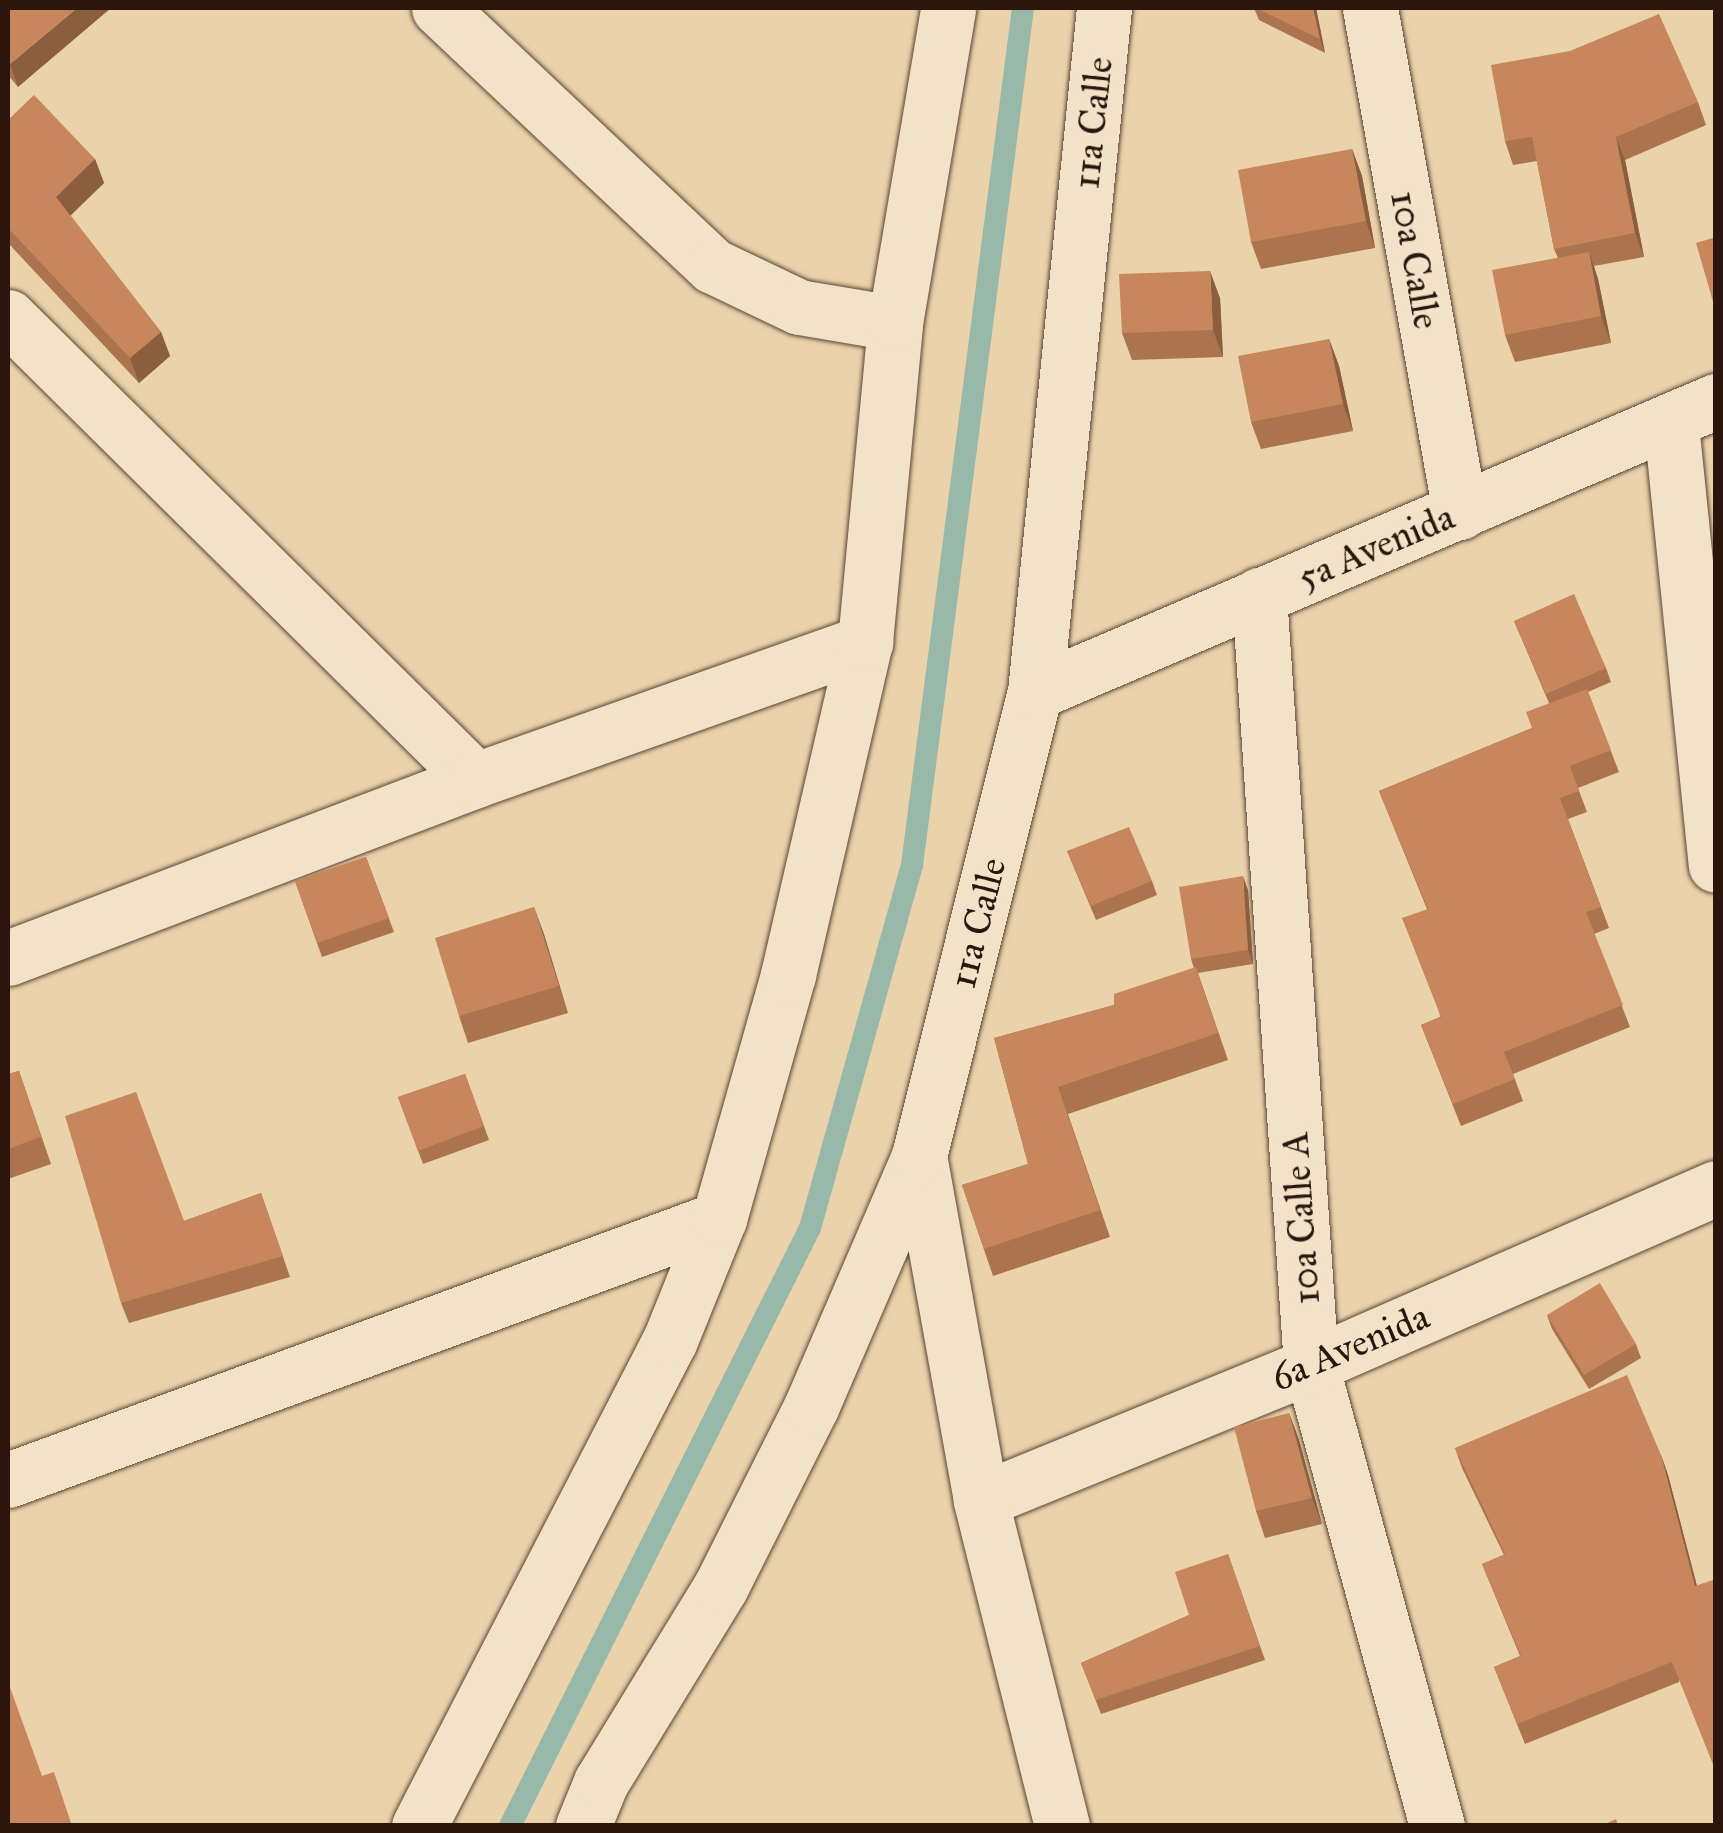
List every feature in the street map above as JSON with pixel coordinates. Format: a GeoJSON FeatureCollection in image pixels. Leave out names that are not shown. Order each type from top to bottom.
{"type":"FeatureCollection","features":[{"type":"Feature","properties":{"kind":"street"},"geometry":{"type":"LineString","coordinates":[[439,8],[713,266],[799,307],[896,323]]}},
{"type":"Feature","properties":{"kind":"street"},"geometry":{"type":"LineString","coordinates":[[419,1826],[662,1358],[719,1220],[788,975],[865,642],[896,323],[948,8]]}},
{"type":"Feature","properties":{"kind":"street","name":"11a Calle"},"geometry":{"type":"LineString","coordinates":[[1062,1826],[980,1500],[919,1156],[1036,692],[1104,8]]}},
{"type":"Feature","properties":{"kind":"street","name":"10a Calle"},"geometry":{"type":"LineString","coordinates":[[1370,8],[1460,512]]}},
{"type":"Feature","properties":{"kind":"street"},"geometry":{"type":"LineString","coordinates":[[8,317],[476,780]]}},
{"type":"Feature","properties":{"kind":"street"},"geometry":{"type":"LineString","coordinates":[[1693,413],[1716,865]]}},
{"type":"Feature","properties":{"kind":"street","name":"5a Avenida"},"geometry":{"type":"LineString","coordinates":[[1036,692],[1693,413]]}},
{"type":"Feature","properties":{"kind":"street","name":"10a Calle A"},"geometry":{"type":"LineString","coordinates":[[1259,595],[1311,1365],[1437,1826]]}},
{"type":"Feature","properties":{"kind":"street"},"geometry":{"type":"LineString","coordinates":[[8,958],[476,780],[865,642]]}},
{"type":"Feature","properties":{"kind":"street"},"geometry":{"type":"LineString","coordinates":[[599,1811],[721,1586],[811,1407],[919,1156]]}},
{"type":"Feature","properties":{"kind":"street","name":"6a Avenida"},"geometry":{"type":"LineString","coordinates":[[980,1500],[1311,1365],[1716,1188]]}},
{"type":"Feature","properties":{"kind":"street"},"geometry":{"type":"LineString","coordinates":[[8,1480],[719,1220]]}},
{"type":"Feature","properties":{"kind":"building"},"geometry":{"type":"Polygon","coordinates":[[[8,8],[77,8],[10,64],[8,8]]]}},
{"type":"Feature","properties":{"kind":"building"},"geometry":{"type":"Polygon","coordinates":[[[1256,8],[1313,8],[1320,39],[1256,8]]]}},
{"type":"Feature","properties":{"kind":"building"},"geometry":{"type":"Polygon","coordinates":[[[1659,14],[1698,102],[1616,137],[1635,233],[1554,249],[1532,137],[1505,141],[1491,65],[1570,51],[1659,14]]]}},
{"type":"Feature","properties":{"kind":"building"},"geometry":{"type":"Polygon","coordinates":[[[34,95],[95,159],[56,197],[161,332],[130,358],[8,228],[8,120],[34,95]]]}},
{"type":"Feature","properties":{"kind":"building"},"geometry":{"type":"Polygon","coordinates":[[[1352,149],[1366,221],[1251,242],[1238,170],[1352,149]]]}},
{"type":"Feature","properties":{"kind":"building"},"geometry":{"type":"Polygon","coordinates":[[[1716,237],[1716,304],[1714,305],[1696,243],[1716,237]]]}},
{"type":"Feature","properties":{"kind":"building"},"geometry":{"type":"Polygon","coordinates":[[[1589,252],[1601,316],[1505,335],[1492,270],[1589,252]]]}},
{"type":"Feature","properties":{"kind":"building"},"geometry":{"type":"Polygon","coordinates":[[[1210,271],[1213,330],[1122,333],[1119,274],[1210,271]]]}},
{"type":"Feature","properties":{"kind":"building"},"geometry":{"type":"Polygon","coordinates":[[[1329,339],[1343,404],[1251,422],[1238,356],[1329,339]]]}},
{"type":"Feature","properties":{"kind":"building"},"geometry":{"type":"Polygon","coordinates":[[[1574,594],[1606,668],[1546,694],[1514,621],[1574,594]]]}},
{"type":"Feature","properties":{"kind":"building"},"geometry":{"type":"Polygon","coordinates":[[[1587,689],[1611,750],[1570,766],[1579,791],[1560,798],[1601,907],[1586,912],[1623,1005],[1504,1052],[1515,1079],[1453,1104],[1421,1025],[1441,1017],[1402,918],[1428,909],[1379,791],[1532,728],[1526,712],[1587,689]]]}},
{"type":"Feature","properties":{"kind":"building"},"geometry":{"type":"Polygon","coordinates":[[[1129,827],[1152,881],[1091,906],[1067,851],[1129,827]]]}},
{"type":"Feature","properties":{"kind":"building"},"geometry":{"type":"Polygon","coordinates":[[[366,857],[389,918],[317,943],[295,881],[366,857]]]}},
{"type":"Feature","properties":{"kind":"building"},"geometry":{"type":"Polygon","coordinates":[[[1243,876],[1248,950],[1191,959],[1179,887],[1243,876]]]}},
{"type":"Feature","properties":{"kind":"building"},"geometry":{"type":"Polygon","coordinates":[[[534,907],[559,986],[459,1016],[435,938],[534,907]]]}},
{"type":"Feature","properties":{"kind":"building"},"geometry":{"type":"Polygon","coordinates":[[[1196,967],[1218,1033],[1058,1087],[1100,1210],[984,1249],[962,1185],[1028,1164],[994,1038],[1114,1005],[1114,994],[1196,967]]]}},
{"type":"Feature","properties":{"kind":"building"},"geometry":{"type":"Polygon","coordinates":[[[19,1071],[41,1137],[8,1149],[8,1074],[19,1071]]]}},
{"type":"Feature","properties":{"kind":"building"},"geometry":{"type":"Polygon","coordinates":[[[465,1074],[484,1126],[418,1151],[398,1097],[465,1074]]]}},
{"type":"Feature","properties":{"kind":"building"},"geometry":{"type":"Polygon","coordinates":[[[136,1092],[184,1221],[261,1193],[283,1256],[121,1303],[65,1116],[136,1092]]]}},
{"type":"Feature","properties":{"kind":"building"},"geometry":{"type":"Polygon","coordinates":[[[1600,1283],[1636,1344],[1584,1375],[1547,1315],[1600,1283]]]}},
{"type":"Feature","properties":{"kind":"building"},"geometry":{"type":"Polygon","coordinates":[[[1627,1375],[1661,1455],[1695,1586],[1716,1579],[1716,1772],[1672,1662],[1517,1724],[1494,1667],[1521,1656],[1482,1564],[1505,1554],[1455,1448],[1627,1375]]]}},
{"type":"Feature","properties":{"kind":"building"},"geometry":{"type":"Polygon","coordinates":[[[1289,1413],[1312,1498],[1256,1511],[1234,1427],[1289,1413]]]}},
{"type":"Feature","properties":{"kind":"building"},"geometry":{"type":"Polygon","coordinates":[[[1228,1554],[1260,1646],[1096,1700],[1081,1663],[1189,1615],[1175,1572],[1228,1554]]]}},
{"type":"Feature","properties":{"kind":"building"},"geometry":{"type":"Polygon","coordinates":[[[8,1682],[42,1776],[54,1772],[72,1826],[8,1826],[8,1682]]]}},
{"type":"Feature","properties":{"kind":"waterway"},"geometry":{"type":"LineString","coordinates":[[510,1826],[810,1228],[912,865],[1023,8]]}}]}
